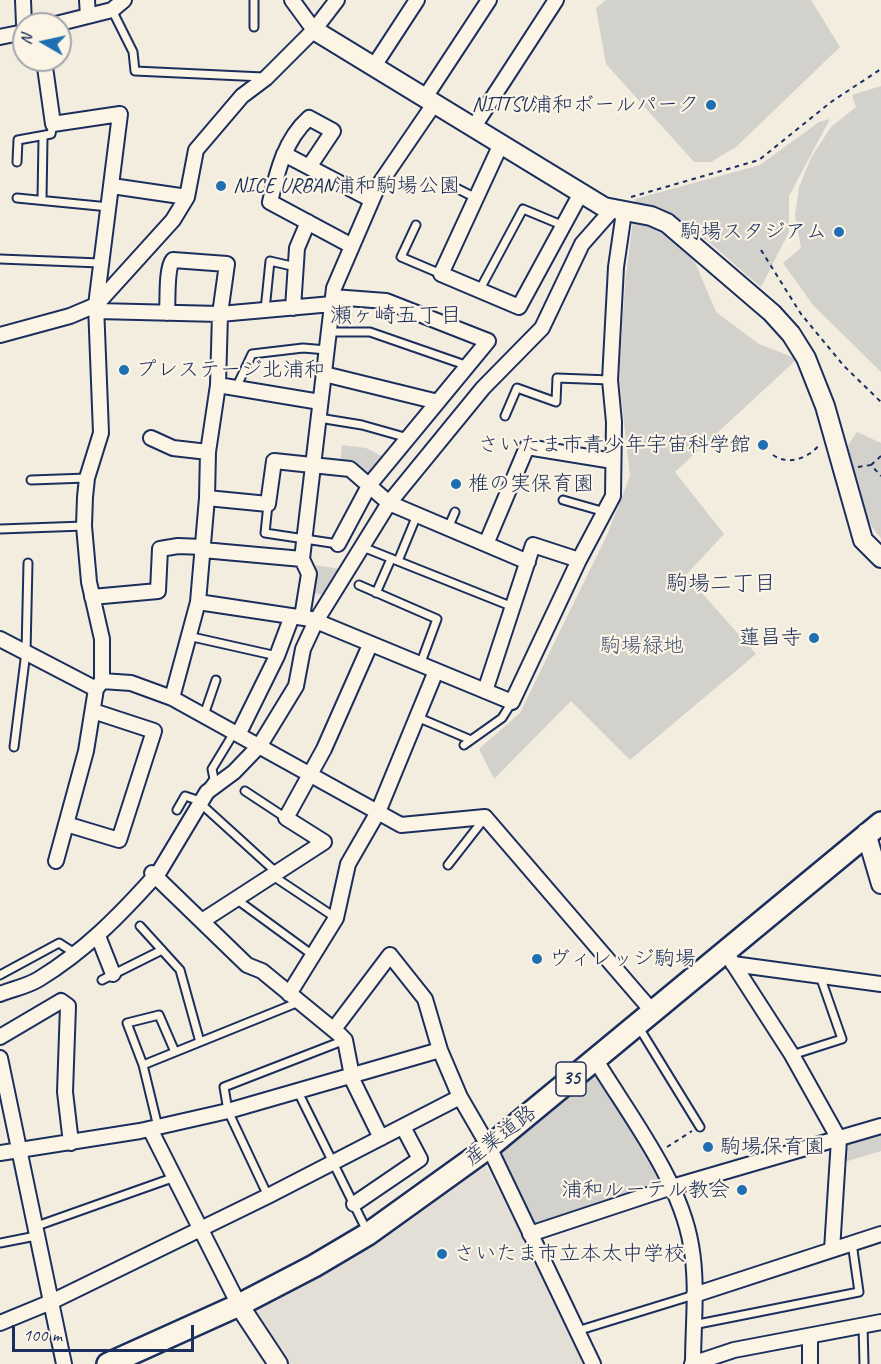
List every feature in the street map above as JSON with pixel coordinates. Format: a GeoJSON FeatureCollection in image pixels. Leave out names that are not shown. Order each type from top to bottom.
{"type":"FeatureCollection","features":[{"type":"Feature","properties":{"kind":"main road","name":"産業道路"},"geometry":{"type":"LineString","coordinates":[[108,1364],[239,1305],[314,1266],[368,1234],[489,1147],[644,1017],[729,957],[874,828]]}},
{"type":"Feature","properties":{"kind":"street"},"geometry":{"type":"LineString","coordinates":[[87,0],[88,16]]}},
{"type":"Feature","properties":{"kind":"street"},"geometry":{"type":"LineString","coordinates":[[72,20],[112,10],[124,0]]}},
{"type":"Feature","properties":{"kind":"street"},"geometry":{"type":"LineString","coordinates":[[292,0],[314,30],[581,193],[618,211],[651,216],[667,223],[772,313],[791,334],[806,358],[822,397],[863,540],[881,558]]}},
{"type":"Feature","properties":{"kind":"street"},"geometry":{"type":"LineString","coordinates":[[96,308],[173,220],[187,197],[196,150],[242,96],[266,78],[314,30],[337,0]]}},
{"type":"Feature","properties":{"kind":"street"},"geometry":{"type":"LineString","coordinates":[[374,66],[417,0]]}},
{"type":"Feature","properties":{"kind":"street"},"geometry":{"type":"LineString","coordinates":[[0,994],[38,980],[114,923],[154,875],[207,792],[234,772],[260,745],[296,686],[303,649],[303,618],[309,574],[302,559],[304,537],[334,288],[378,186],[489,0]]}},
{"type":"Feature","properties":{"kind":"street"},"geometry":{"type":"LineString","coordinates":[[473,128],[556,0]]}},
{"type":"Feature","properties":{"kind":"street"},"geometry":{"type":"LineString","coordinates":[[46,72],[53,124],[120,114],[96,308],[101,433],[87,478],[84,526],[88,582],[102,639],[99,685],[86,751],[56,861]]}},
{"type":"Feature","properties":{"kind":"street"},"geometry":{"type":"LineString","coordinates":[[309,167],[333,131],[309,118],[297,128],[284,154],[270,202],[352,246]]}},
{"type":"Feature","properties":{"kind":"street"},"geometry":{"type":"LineString","coordinates":[[501,144],[441,274],[519,307],[581,193]]}},
{"type":"Feature","properties":{"kind":"street"},"geometry":{"type":"LineString","coordinates":[[284,154],[372,200]]}},
{"type":"Feature","properties":{"kind":"street"},"geometry":{"type":"LineString","coordinates":[[112,186],[187,197]]}},
{"type":"Feature","properties":{"kind":"street"},"geometry":{"type":"LineString","coordinates":[[198,602],[303,618],[512,702],[579,560],[613,496],[614,461],[610,380],[618,211]]}},
{"type":"Feature","properties":{"kind":"street"},"geometry":{"type":"LineString","coordinates":[[237,732],[277,656],[303,618],[360,546],[389,503],[483,388],[542,328],[582,244],[618,211]]}},
{"type":"Feature","properties":{"kind":"street"},"geometry":{"type":"LineString","coordinates":[[293,308],[297,248],[308,222]]}},
{"type":"Feature","properties":{"kind":"street"},"geometry":{"type":"LineString","coordinates":[[167,314],[170,285],[168,272],[173,261],[227,264],[220,314],[218,384],[208,452],[207,498],[198,602],[172,698]]}},
{"type":"Feature","properties":{"kind":"street"},"geometry":{"type":"LineString","coordinates":[[0,335],[96,308],[167,314],[220,314],[293,308],[333,301],[386,301],[488,341],[370,484],[338,544]]}},
{"type":"Feature","properties":{"kind":"street"},"geometry":{"type":"LineString","coordinates":[[324,374],[438,402]]}},
{"type":"Feature","properties":{"kind":"street"},"geometry":{"type":"LineString","coordinates":[[218,384],[320,402]]}},
{"type":"Feature","properties":{"kind":"street"},"geometry":{"type":"LineString","coordinates":[[151,438],[173,448],[208,452]]}},
{"type":"Feature","properties":{"kind":"street"},"geometry":{"type":"LineString","coordinates":[[486,544],[527,447],[614,461]]}},
{"type":"Feature","properties":{"kind":"street"},"geometry":{"type":"LineString","coordinates":[[207,498],[268,504],[274,461],[350,470],[370,484],[389,503],[528,562]]}},
{"type":"Feature","properties":{"kind":"street"},"geometry":{"type":"LineString","coordinates":[[485,691],[533,544],[579,560]]}},
{"type":"Feature","properties":{"kind":"street"},"geometry":{"type":"LineString","coordinates":[[92,597],[159,591],[160,549],[178,546],[302,559]]}},
{"type":"Feature","properties":{"kind":"street"},"geometry":{"type":"LineString","coordinates":[[0,639],[99,685],[131,683],[172,698],[311,773],[401,825],[485,817],[644,1017]]}},
{"type":"Feature","properties":{"kind":"street"},"geometry":{"type":"LineString","coordinates":[[202,921],[324,842],[286,818],[311,773],[370,645]]}},
{"type":"Feature","properties":{"kind":"street"},"geometry":{"type":"LineString","coordinates":[[294,998],[314,956],[336,918],[347,880],[348,864],[378,812],[436,671]]}},
{"type":"Feature","properties":{"kind":"street"},"geometry":{"type":"LineString","coordinates":[[66,824],[120,840],[154,731],[93,711]]}},
{"type":"Feature","properties":{"kind":"street"},"geometry":{"type":"LineString","coordinates":[[874,828],[881,884]]}},
{"type":"Feature","properties":{"kind":"street"},"geometry":{"type":"LineString","coordinates":[[154,875],[247,965],[262,970],[334,1029],[345,1041],[351,1074],[381,1138]]}},
{"type":"Feature","properties":{"kind":"street"},"geometry":{"type":"LineString","coordinates":[[98,936],[107,977]]}},
{"type":"Feature","properties":{"kind":"street"},"geometry":{"type":"LineString","coordinates":[[334,1029],[390,955],[425,999],[440,1050],[460,1097],[489,1147],[576,1331],[594,1364]]}},
{"type":"Feature","properties":{"kind":"street"},"geometry":{"type":"LineString","coordinates":[[729,957],[820,976],[881,984]]}},
{"type":"Feature","properties":{"kind":"street"},"geometry":{"type":"LineString","coordinates":[[729,957],[792,1055],[838,1139],[832,1250]]}},
{"type":"Feature","properties":{"kind":"street"},"geometry":{"type":"LineString","coordinates":[[0,1037],[61,1001],[68,1006],[65,1092],[71,1143]]}},
{"type":"Feature","properties":{"kind":"street"},"geometry":{"type":"LineString","coordinates":[[0,1153],[154,1128],[228,1111],[440,1050]]}},
{"type":"Feature","properties":{"kind":"street"},"geometry":{"type":"LineString","coordinates":[[0,1058],[64,1364]]}},
{"type":"Feature","properties":{"kind":"street"},"geometry":{"type":"LineString","coordinates":[[595,1059],[672,1187],[684,1215],[691,1244],[694,1295],[693,1364],[734,1350],[881,1322]]}},
{"type":"Feature","properties":{"kind":"street"},"geometry":{"type":"LineString","coordinates":[[0,1323],[51,1302],[268,1196],[460,1097]]}},
{"type":"Feature","properties":{"kind":"street"},"geometry":{"type":"LineString","coordinates":[[354,1204],[420,1159],[403,1126]]}},
{"type":"Feature","properties":{"kind":"street"},"geometry":{"type":"LineString","coordinates":[[530,1234],[672,1187],[881,1126]]}},
{"type":"Feature","properties":{"kind":"street"},"geometry":{"type":"LineString","coordinates":[[154,1128],[239,1305],[278,1364]]}},
{"type":"Feature","properties":{"kind":"street"},"geometry":{"type":"LineString","coordinates":[[694,1295],[881,1233]]}},
{"type":"Feature","properties":{"kind":"street"},"geometry":{"type":"LineString","coordinates":[[810,1336],[810,1364]]}},
{"type":"Feature","properties":{"kind":"lane"},"geometry":{"type":"LineString","coordinates":[[254,0],[254,27]]}},
{"type":"Feature","properties":{"kind":"lane"},"geometry":{"type":"LineString","coordinates":[[112,10],[133,52],[135,71],[266,78]]}},
{"type":"Feature","properties":{"kind":"lane"},"geometry":{"type":"LineString","coordinates":[[18,162],[18,140],[43,138],[51,134],[53,124]]}},
{"type":"Feature","properties":{"kind":"lane"},"geometry":{"type":"LineString","coordinates":[[42,200],[43,138]]}},
{"type":"Feature","properties":{"kind":"lane"},"geometry":{"type":"LineString","coordinates":[[446,183],[476,198]]}},
{"type":"Feature","properties":{"kind":"lane"},"geometry":{"type":"LineString","coordinates":[[17,198],[109,207]]}},
{"type":"Feature","properties":{"kind":"lane"},"geometry":{"type":"LineString","coordinates":[[479,291],[523,209],[564,226]]}},
{"type":"Feature","properties":{"kind":"lane"},"geometry":{"type":"LineString","coordinates":[[416,225],[401,257],[441,274]]}},
{"type":"Feature","properties":{"kind":"lane"},"geometry":{"type":"LineString","coordinates":[[0,260],[100,263]]}},
{"type":"Feature","properties":{"kind":"lane"},"geometry":{"type":"LineString","coordinates":[[266,310],[270,261],[296,267]]}},
{"type":"Feature","properties":{"kind":"lane"},"geometry":{"type":"LineString","coordinates":[[329,332],[370,332],[468,366]]}},
{"type":"Feature","properties":{"kind":"lane"},"geometry":{"type":"LineString","coordinates":[[236,388],[252,354],[303,348],[327,350]]}},
{"type":"Feature","properties":{"kind":"lane"},"geometry":{"type":"LineString","coordinates":[[505,416],[517,388],[556,402],[557,378],[610,380]]}},
{"type":"Feature","properties":{"kind":"lane"},"geometry":{"type":"LineString","coordinates":[[319,418],[362,425],[408,438]]}},
{"type":"Feature","properties":{"kind":"lane"},"geometry":{"type":"LineString","coordinates":[[31,480],[87,478]]}},
{"type":"Feature","properties":{"kind":"lane"},"geometry":{"type":"LineString","coordinates":[[563,500],[605,512]]}},
{"type":"Feature","properties":{"kind":"lane"},"geometry":{"type":"LineString","coordinates":[[268,504],[265,533],[304,537],[338,544]]}},
{"type":"Feature","properties":{"kind":"lane"},"geometry":{"type":"LineString","coordinates":[[448,528],[455,512]]}},
{"type":"Feature","properties":{"kind":"lane"},"geometry":{"type":"LineString","coordinates":[[376,592],[417,515]]}},
{"type":"Feature","properties":{"kind":"lane"},"geometry":{"type":"LineString","coordinates":[[0,529],[84,526]]}},
{"type":"Feature","properties":{"kind":"lane"},"geometry":{"type":"LineString","coordinates":[[360,546],[513,607]]}},
{"type":"Feature","properties":{"kind":"lane"},"geometry":{"type":"LineString","coordinates":[[14,747],[26,652],[28,563]]}},
{"type":"Feature","properties":{"kind":"lane"},"geometry":{"type":"LineString","coordinates":[[359,585],[437,619],[420,665]]}},
{"type":"Feature","properties":{"kind":"lane"},"geometry":{"type":"LineString","coordinates":[[188,636],[277,656]]}},
{"type":"Feature","properties":{"kind":"lane"},"geometry":{"type":"LineString","coordinates":[[204,714],[216,680]]}},
{"type":"Feature","properties":{"kind":"lane"},"geometry":{"type":"LineString","coordinates":[[464,745],[502,718],[512,702]]}},
{"type":"Feature","properties":{"kind":"lane"},"geometry":{"type":"LineString","coordinates":[[417,717],[471,740]]}},
{"type":"Feature","properties":{"kind":"lane"},"geometry":{"type":"LineString","coordinates":[[199,802],[214,779],[212,769],[237,732]]}},
{"type":"Feature","properties":{"kind":"lane"},"geometry":{"type":"LineString","coordinates":[[245,791],[286,818]]}},
{"type":"Feature","properties":{"kind":"lane"},"geometry":{"type":"LineString","coordinates":[[177,810],[185,796],[199,802],[275,874],[336,918]]}},
{"type":"Feature","properties":{"kind":"lane"},"geometry":{"type":"LineString","coordinates":[[448,865],[485,817]]}},
{"type":"Feature","properties":{"kind":"lane"},"geometry":{"type":"LineString","coordinates":[[0,975],[59,943],[73,952],[112,921],[154,875]]}},
{"type":"Feature","properties":{"kind":"lane"},"geometry":{"type":"LineString","coordinates":[[236,899],[314,956]]}},
{"type":"Feature","properties":{"kind":"lane"},"geometry":{"type":"LineString","coordinates":[[140,926],[180,970],[200,1042]]}},
{"type":"Feature","properties":{"kind":"lane"},"geometry":{"type":"LineString","coordinates":[[107,977],[162,950]]}},
{"type":"Feature","properties":{"kind":"lane"},"geometry":{"type":"LineString","coordinates":[[792,1055],[842,1039],[820,976]]}},
{"type":"Feature","properties":{"kind":"lane"},"geometry":{"type":"LineString","coordinates":[[143,1065],[200,1042],[294,998]]}},
{"type":"Feature","properties":{"kind":"lane"},"geometry":{"type":"LineString","coordinates":[[154,1128],[143,1065],[127,1023],[159,1015],[175,1052]]}},
{"type":"Feature","properties":{"kind":"lane"},"geometry":{"type":"LineString","coordinates":[[644,1017],[700,1127]]}},
{"type":"Feature","properties":{"kind":"lane"},"geometry":{"type":"LineString","coordinates":[[268,1196],[228,1111],[224,1087],[345,1041]]}},
{"type":"Feature","properties":{"kind":"lane"},"geometry":{"type":"LineString","coordinates":[[298,1092],[368,1234]]}},
{"type":"Feature","properties":{"kind":"lane"},"geometry":{"type":"LineString","coordinates":[[0,1244],[176,1177]]}},
{"type":"Feature","properties":{"kind":"lane"},"geometry":{"type":"LineString","coordinates":[[693,1325],[859,1292],[852,1243]]}},
{"type":"Feature","properties":{"kind":"lane"},"geometry":{"type":"LineString","coordinates":[[576,1331],[694,1295]]}},
{"type":"Feature","properties":{"kind":"lane"},"geometry":{"type":"LineString","coordinates":[[863,1325],[864,1364]]}},
{"type":"Feature","properties":{"kind":"path"},"geometry":{"type":"LineString","coordinates":[[618,211],[620,203],[626,198],[759,160],[831,102],[881,69]]}},
{"type":"Feature","properties":{"kind":"path"},"geometry":{"type":"LineString","coordinates":[[761,250],[801,314],[844,366],[881,402]]}},
{"type":"Feature","properties":{"kind":"path"},"geometry":{"type":"LineString","coordinates":[[773,455],[781,459],[802,458],[814,451],[824,438]]}},
{"type":"Feature","properties":{"kind":"path"},"geometry":{"type":"LineString","coordinates":[[861,466],[871,465],[881,456]]}},
{"type":"Feature","properties":{"kind":"path"},"geometry":{"type":"LineString","coordinates":[[871,465],[881,476]]}},
{"type":"Feature","properties":{"kind":"path"},"geometry":{"type":"LineString","coordinates":[[654,1156],[700,1127]]}},
{"type":"Feature","properties":{"kind":"shaded area","name":"さいたま市立本太中学校"},"geometry":{"type":"Polygon","coordinates":[[[485,1163],[587,1364],[289,1364],[256,1313],[258,1309],[380,1238],[485,1163]]]}},
{"type":"Feature","properties":{"kind":"green space","name":"NITTSU浦和ボールパーク"},"geometry":{"type":"Polygon","coordinates":[[[606,0],[811,0],[840,47],[736,147],[711,162],[694,162],[606,64],[596,8],[606,0]]]}},
{"type":"Feature","properties":{"kind":"green space","name":"駒場スタジアム"},"geometry":{"type":"Polygon","coordinates":[[[881,86],[881,372],[813,305],[783,263],[801,248],[795,215],[799,187],[811,158],[831,127],[856,107],[852,95],[881,86]]]}},
{"type":"Feature","properties":{"kind":"green space"},"geometry":{"type":"Polygon","coordinates":[[[830,119],[789,196],[789,232],[761,287],[687,226],[653,208],[636,204],[635,199],[760,165],[819,122],[830,119]]]}},
{"type":"Feature","properties":{"kind":"green space","name":"駒場緑地"},"geometry":{"type":"Polygon","coordinates":[[[633,220],[652,225],[692,255],[716,312],[759,344],[797,359],[675,472],[724,534],[686,575],[756,654],[630,760],[571,701],[494,779],[479,749],[520,713],[607,535],[630,476],[619,379],[625,283],[633,220]]]}},
{"type":"Feature","properties":{"kind":"green space"},"geometry":{"type":"Polygon","coordinates":[[[857,432],[881,443],[881,538],[867,517],[855,481],[848,445],[857,432]]]}},
{"type":"Feature","properties":{"kind":"green space"},"geometry":{"type":"Polygon","coordinates":[[[342,445],[366,448],[386,458],[371,477],[354,464],[340,462],[342,445]]]}},
{"type":"Feature","properties":{"kind":"green space"},"geometry":{"type":"Polygon","coordinates":[[[308,564],[341,569],[327,596],[309,592],[308,564]]]}},
{"type":"Feature","properties":{"kind":"green space"},"geometry":{"type":"Polygon","coordinates":[[[591,1073],[597,1074],[661,1184],[533,1226],[499,1156],[499,1150],[591,1073]]]}},
{"type":"Feature","properties":{"kind":"green space"},"geometry":{"type":"Polygon","coordinates":[[[881,1129],[881,1151],[841,1163],[842,1144],[881,1129]]]}},
{"type":"Feature","properties":{"kind":"place","name":"NITTSU浦和ボールパーク"},"geometry":{"type":"Point","coordinates":[711,105]}},
{"type":"Feature","properties":{"kind":"place","name":"NICE URBAN浦和駒場公園"},"geometry":{"type":"Point","coordinates":[221,186]}},
{"type":"Feature","properties":{"kind":"place","name":"駒場スタジアム"},"geometry":{"type":"Point","coordinates":[839,232]}},
{"type":"Feature","properties":{"kind":"place","name":"プレステージ北浦和"},"geometry":{"type":"Point","coordinates":[124,370]}},
{"type":"Feature","properties":{"kind":"place","name":"さいたま市青少年宇宙科学館"},"geometry":{"type":"Point","coordinates":[763,445]}},
{"type":"Feature","properties":{"kind":"place","name":"椎の実保育園"},"geometry":{"type":"Point","coordinates":[456,484]}},
{"type":"Feature","properties":{"kind":"place","name":"蓮昌寺"},"geometry":{"type":"Point","coordinates":[814,638]}},
{"type":"Feature","properties":{"kind":"place","name":"ヴィレッジ駒場"},"geometry":{"type":"Point","coordinates":[537,959]}},
{"type":"Feature","properties":{"kind":"place","name":"駒場保育園"},"geometry":{"type":"Point","coordinates":[708,1147]}},
{"type":"Feature","properties":{"kind":"place","name":"浦和ルーテル教会"},"geometry":{"type":"Point","coordinates":[742,1190]}},
{"type":"Feature","properties":{"kind":"place","name":"さいたま市立本太中学校"},"geometry":{"type":"Point","coordinates":[442,1254]}},
{"type":"Feature","properties":{"kind":"district","name":"瀬ヶ崎五丁目"},"geometry":{"type":"Point","coordinates":[396,316]}},
{"type":"Feature","properties":{"kind":"district","name":"駒場二丁目"},"geometry":{"type":"Point","coordinates":[721,584]}}]}
